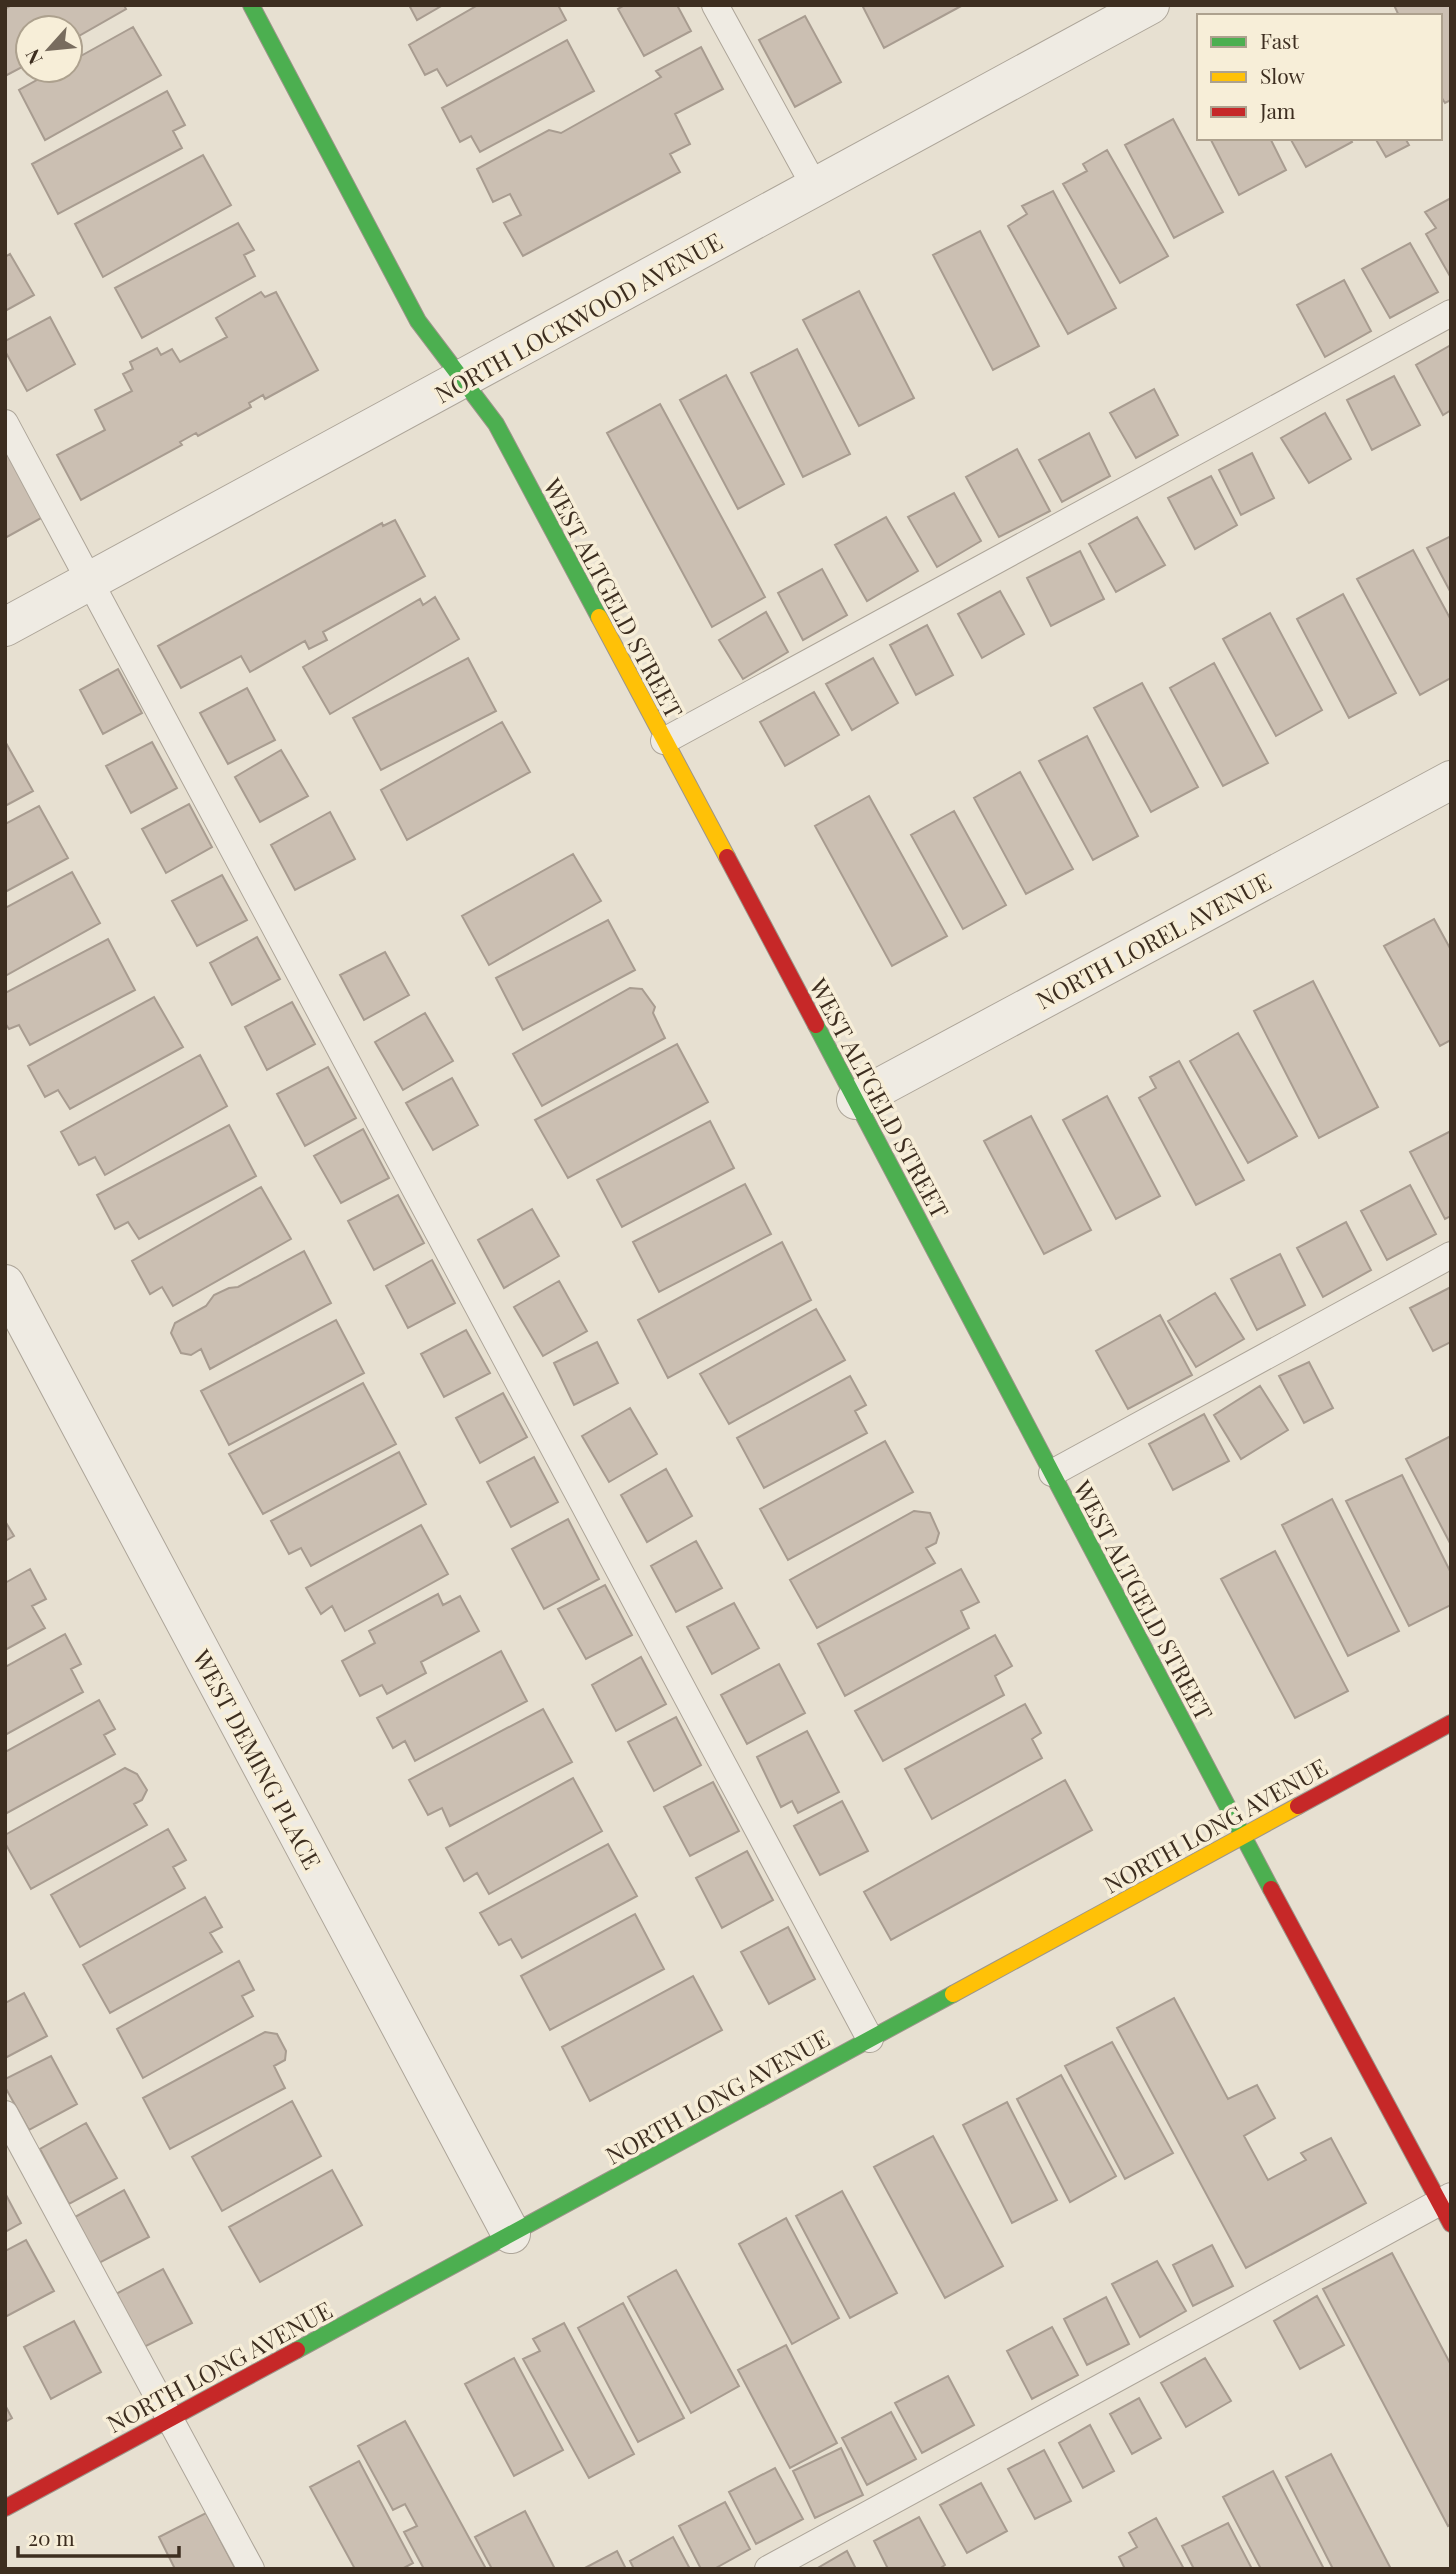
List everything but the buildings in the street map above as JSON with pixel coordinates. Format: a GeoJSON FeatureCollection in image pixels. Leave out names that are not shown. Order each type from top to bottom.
{"type":"FeatureCollection","features":[{"type":"Feature","properties":{"kind":"street","name":"WEST ALTGELD STREET"},"geometry":{"type":"LineString","coordinates":[[251,5],[418,321],[496,424],[856,1100],[1242,1836],[1447,2207]]}},
{"type":"Feature","properties":{"kind":"street","name":"NORTH LOCKWOOD AVENUE"},"geometry":{"type":"LineString","coordinates":[[5,627],[1150,5]]}},
{"type":"Feature","properties":{"kind":"street","name":"NORTH LOREL AVENUE"},"geometry":{"type":"LineString","coordinates":[[856,1100],[1451,780]]}},
{"type":"Feature","properties":{"kind":"street","name":"WEST DEMING PLACE"},"geometry":{"type":"LineString","coordinates":[[5,1284],[511,2234]]}},
{"type":"Feature","properties":{"kind":"street","name":"NORTH LONG AVENUE"},"geometry":{"type":"LineString","coordinates":[[5,2508],[1451,1723]]}},
{"type":"Feature","properties":{"kind":"lane"},"geometry":{"type":"LineString","coordinates":[[715,5],[815,187]]}},
{"type":"Feature","properties":{"kind":"lane"},"geometry":{"type":"LineString","coordinates":[[664,741],[1451,313]]}},
{"type":"Feature","properties":{"kind":"lane"},"geometry":{"type":"LineString","coordinates":[[5,423],[870,2039]]}},
{"type":"Feature","properties":{"kind":"lane"},"geometry":{"type":"LineString","coordinates":[[1052,1473],[1451,1255]]}},
{"type":"Feature","properties":{"kind":"lane"},"geometry":{"type":"LineString","coordinates":[[5,2114],[251,2569]]}},
{"type":"Feature","properties":{"kind":"lane"},"geometry":{"type":"LineString","coordinates":[[768,2569],[1447,2207]]}},
{"type":"Feature","properties":{"kind":"traffic: fast"},"geometry":{"type":"LineString","coordinates":[[251,5],[418,321],[496,424],[599,617]]}},
{"type":"Feature","properties":{"kind":"traffic: fast"},"geometry":{"type":"LineString","coordinates":[[816,1025],[1271,1889]]}},
{"type":"Feature","properties":{"kind":"traffic: fast"},"geometry":{"type":"LineString","coordinates":[[297,2350],[953,1994]]}},
{"type":"Feature","properties":{"kind":"traffic: slow"},"geometry":{"type":"LineString","coordinates":[[599,617],[727,857]]}},
{"type":"Feature","properties":{"kind":"traffic: slow"},"geometry":{"type":"LineString","coordinates":[[953,1994],[1298,1806]]}},
{"type":"Feature","properties":{"kind":"traffic: jam"},"geometry":{"type":"LineString","coordinates":[[727,857],[816,1025]]}},
{"type":"Feature","properties":{"kind":"traffic: jam"},"geometry":{"type":"LineString","coordinates":[[1298,1806],[1451,1723]]}},
{"type":"Feature","properties":{"kind":"traffic: jam"},"geometry":{"type":"LineString","coordinates":[[1271,1889],[1451,2224]]}},
{"type":"Feature","properties":{"kind":"traffic: jam"},"geometry":{"type":"LineString","coordinates":[[5,2508],[297,2350]]}}]}
